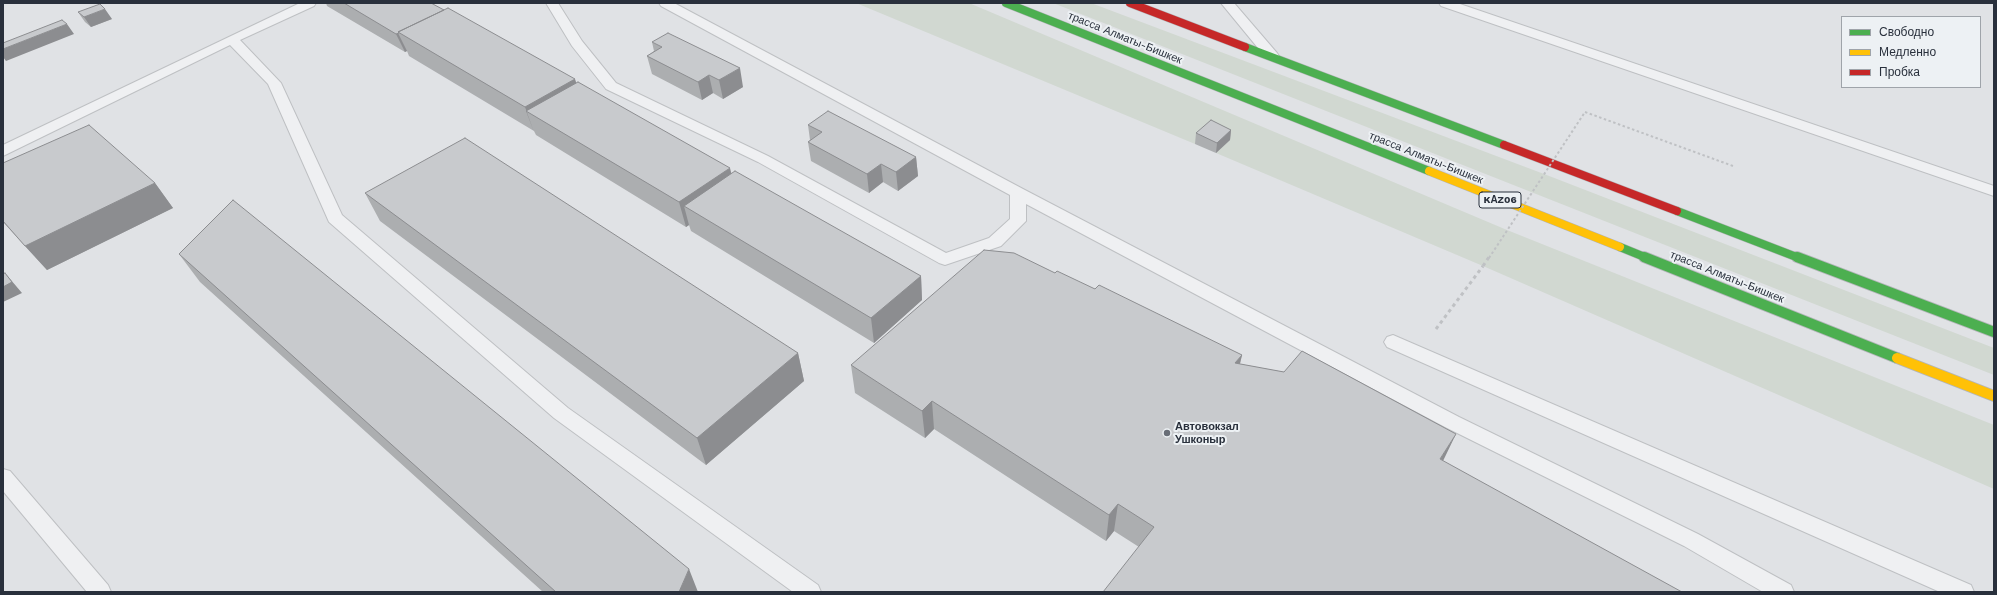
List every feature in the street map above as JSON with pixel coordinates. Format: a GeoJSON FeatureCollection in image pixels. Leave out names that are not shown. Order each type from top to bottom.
{"type":"FeatureCollection","features":[{"type":"Feature","properties":{"kind":"highway","name":"трасса Алматы-Бишкек"},"geometry":{"type":"LineString","coordinates":[[1006,3],[1994,396]]}},
{"type":"Feature","properties":{"kind":"highway"},"geometry":{"type":"LineString","coordinates":[[1130,3],[1272,56],[1323,78],[1994,332]]}},
{"type":"Feature","properties":{"kind":"lane"},"geometry":{"type":"LineString","coordinates":[[3,151],[232,39],[310,3]]}},
{"type":"Feature","properties":{"kind":"lane"},"geometry":{"type":"LineString","coordinates":[[552,3],[577,43],[611,86],[763,159],[945,259],[995,242],[1018,221],[1018,193]]}},
{"type":"Feature","properties":{"kind":"lane"},"geometry":{"type":"LineString","coordinates":[[665,3],[1018,193],[1452,422],[1691,540],[1783,592]]}},
{"type":"Feature","properties":{"kind":"lane"},"geometry":{"type":"LineString","coordinates":[[1226,3],[1272,56]]}},
{"type":"Feature","properties":{"kind":"lane"},"geometry":{"type":"LineString","coordinates":[[1445,3],[1994,191]]}},
{"type":"Feature","properties":{"kind":"lane"},"geometry":{"type":"LineString","coordinates":[[232,39],[274,83],[335,218],[562,413],[810,592]]}},
{"type":"Feature","properties":{"kind":"lane"},"geometry":{"type":"LineString","coordinates":[[1393,342],[1963,592]]}},
{"type":"Feature","properties":{"kind":"lane"},"geometry":{"type":"LineString","coordinates":[[3,477],[100,592]]}},
{"type":"Feature","properties":{"kind":"path"},"geometry":{"type":"LineString","coordinates":[[1418,353],[1483,266],[1585,112],[1733,166]]}},
{"type":"Feature","properties":{"kind":"shaded area"},"geometry":{"type":"Polygon","coordinates":[[[856,3],[969,3],[1507,230],[1994,425],[1994,489],[1483,266],[1216,153],[1229,140],[1209,131],[1195,144],[856,3]]]}},
{"type":"Feature","properties":{"kind":"shaded area"},"geometry":{"type":"Polygon","coordinates":[[[1053,3],[1091,3],[1544,174],[1994,348],[1994,375],[1053,3]]]}},
{"type":"Feature","properties":{"kind":"building"},"geometry":{"type":"Polygon","coordinates":[[[344,3],[431,3],[444,10],[396,34],[344,3]]]}},
{"type":"Feature","properties":{"kind":"building"},"geometry":{"type":"Polygon","coordinates":[[[100,4],[105,9],[84,17],[78,12],[100,4]]]}},
{"type":"Feature","properties":{"kind":"building"},"geometry":{"type":"Polygon","coordinates":[[[448,8],[575,79],[525,107],[398,32],[448,8]]]}},
{"type":"Feature","properties":{"kind":"building"},"geometry":{"type":"Polygon","coordinates":[[[62,20],[67,24],[3,49],[3,43],[62,20]]]}},
{"type":"Feature","properties":{"kind":"building"},"geometry":{"type":"Polygon","coordinates":[[[668,33],[740,68],[719,80],[709,75],[698,82],[647,56],[662,47],[652,42],[668,33]]]}},
{"type":"Feature","properties":{"kind":"building"},"geometry":{"type":"Polygon","coordinates":[[[578,82],[730,168],[679,202],[526,111],[578,82]]]}},
{"type":"Feature","properties":{"kind":"building"},"geometry":{"type":"Polygon","coordinates":[[[828,111],[916,157],[896,172],[881,164],[867,174],[808,142],[822,132],[808,125],[828,111]]]}},
{"type":"Feature","properties":{"kind":"building"},"geometry":{"type":"Polygon","coordinates":[[[1211,120],[1231,130],[1217,143],[1196,133],[1211,120]]]}},
{"type":"Feature","properties":{"kind":"building"},"geometry":{"type":"Polygon","coordinates":[[[89,125],[155,183],[25,246],[3,221],[3,163],[89,125]]]}},
{"type":"Feature","properties":{"kind":"building"},"geometry":{"type":"Polygon","coordinates":[[[465,138],[798,353],[697,438],[365,193],[465,138]]]}},
{"type":"Feature","properties":{"kind":"building"},"geometry":{"type":"Polygon","coordinates":[[[735,171],[921,276],[871,318],[684,206],[735,171]]]}},
{"type":"Feature","properties":{"kind":"building"},"geometry":{"type":"Polygon","coordinates":[[[233,200],[689,569],[679,592],[556,592],[179,254],[233,200]]]}},
{"type":"Feature","properties":{"kind":"building","name":"Автовокзал Ушконыр"},"geometry":{"type":"Polygon","coordinates":[[[984,250],[1014,253],[1055,273],[1057,271],[1095,289],[1099,285],[1242,355],[1235,363],[1284,372],[1302,351],[1456,434],[1440,459],[1682,592],[1103,592],[1154,527],[1118,504],[1109,515],[932,401],[922,411],[851,365],[984,250]]]}},
{"type":"Feature","properties":{"kind":"building"},"geometry":{"type":"Polygon","coordinates":[[[5,273],[12,282],[3,287],[3,274],[5,273]]]}},
{"type":"Feature","properties":{"kind":"traffic: fast"},"geometry":{"type":"LineString","coordinates":[[1006,3],[1429,171]]}},
{"type":"Feature","properties":{"kind":"traffic: fast"},"geometry":{"type":"LineString","coordinates":[[1245,47],[1504,145]]}},
{"type":"Feature","properties":{"kind":"traffic: fast"},"geometry":{"type":"LineString","coordinates":[[1677,211],[1994,332]]}},
{"type":"Feature","properties":{"kind":"traffic: fast"},"geometry":{"type":"LineString","coordinates":[[1620,247],[1897,358]]}},
{"type":"Feature","properties":{"kind":"traffic: slow"},"geometry":{"type":"LineString","coordinates":[[1429,171],[1620,247]]}},
{"type":"Feature","properties":{"kind":"traffic: slow"},"geometry":{"type":"LineString","coordinates":[[1897,358],[1994,396]]}},
{"type":"Feature","properties":{"kind":"traffic: jam"},"geometry":{"type":"LineString","coordinates":[[1130,3],[1245,47]]}},
{"type":"Feature","properties":{"kind":"traffic: jam"},"geometry":{"type":"LineString","coordinates":[[1504,145],[1677,211]]}},
{"type":"Feature","properties":{"kind":"place","name":"Автовокзал Ушконыр"},"geometry":{"type":"Point","coordinates":[1167,433]}}]}
